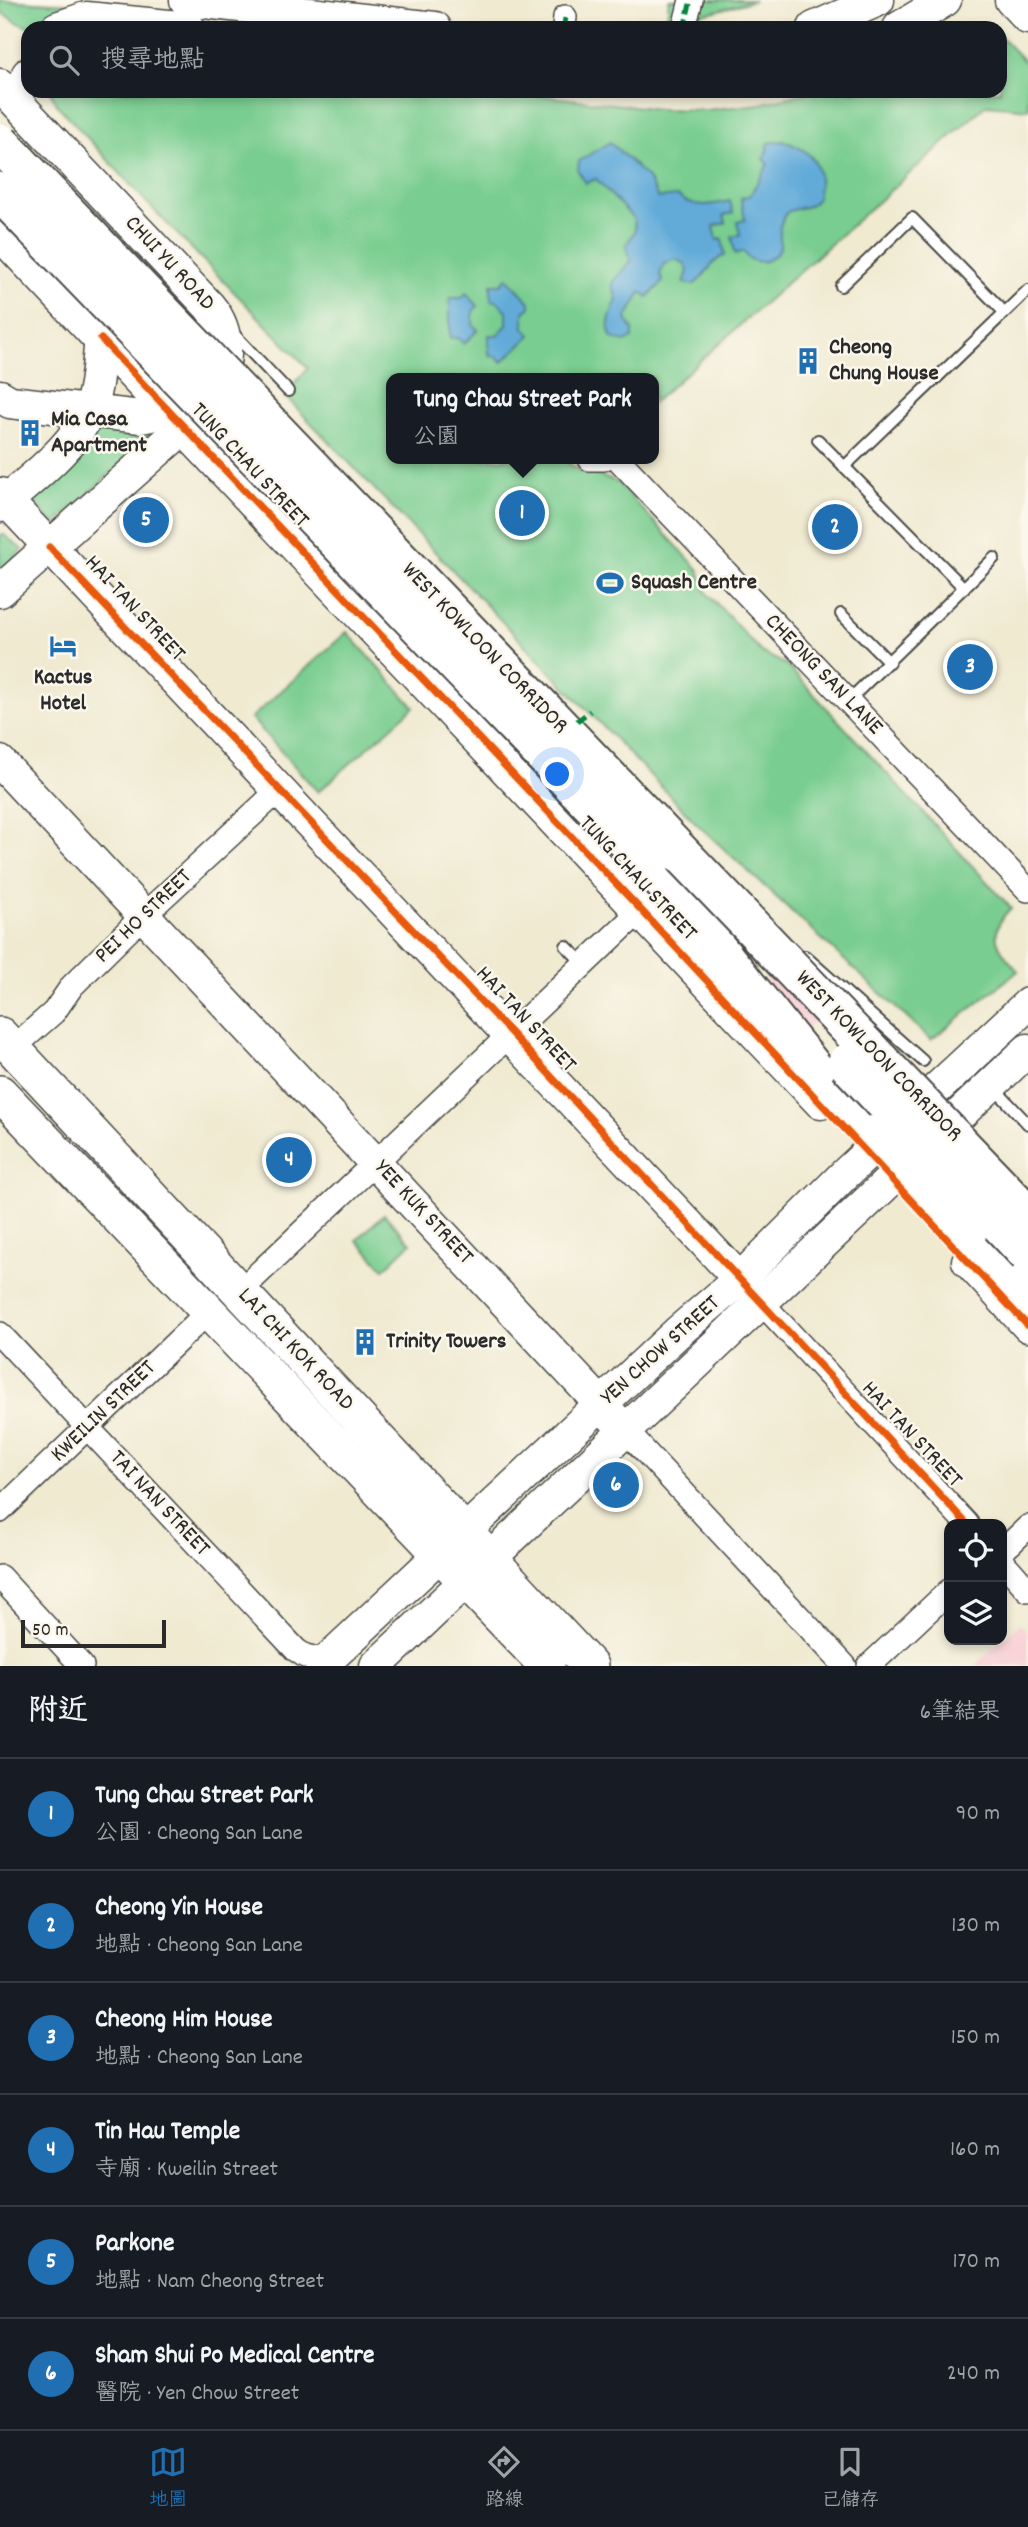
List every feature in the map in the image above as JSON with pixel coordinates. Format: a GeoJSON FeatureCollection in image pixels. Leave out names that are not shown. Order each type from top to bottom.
{"type":"FeatureCollection","features":[{"type":"Feature","properties":{"kind":"highway","name":"WEST KOWLOON CORRIDOR"},"geometry":{"type":"LineString","coordinates":[[0,143],[661,854],[695,906],[1028,1254]]}},
{"type":"Feature","properties":{"kind":"highway","name":"WEST KOWLOON CORRIDOR"},"geometry":{"type":"LineString","coordinates":[[0,192],[661,854],[1028,1215]]}},
{"type":"Feature","properties":{"kind":"highway"},"geometry":{"type":"LineString","coordinates":[[661,854],[826,1084],[1028,1297]]}},
{"type":"Feature","properties":{"kind":"main road","name":"LAI CHI KOK ROAD"},"geometry":{"type":"LineString","coordinates":[[6,1041],[240,1291],[479,1570],[590,1666]]}},
{"type":"Feature","properties":{"kind":"main road","name":"LAI CHI KOK ROAD"},"geometry":{"type":"LineString","coordinates":[[0,1093],[208,1312],[453,1542]]}},
{"type":"Feature","properties":{"kind":"main road","name":"LAI CHI KOK ROAD"},"geometry":{"type":"LineString","coordinates":[[479,1570],[547,1666]]}},
{"type":"Feature","properties":{"kind":"street"},"geometry":{"type":"LineString","coordinates":[[186,0],[376,21]]}},
{"type":"Feature","properties":{"kind":"street"},"geometry":{"type":"LineString","coordinates":[[686,21],[691,0]]}},
{"type":"Feature","properties":{"kind":"street"},"geometry":{"type":"LineString","coordinates":[[830,21],[878,0]]}},
{"type":"Feature","properties":{"kind":"street"},"geometry":{"type":"LineString","coordinates":[[910,21],[945,0]]}},
{"type":"Feature","properties":{"kind":"street"},"geometry":{"type":"LineString","coordinates":[[1011,0],[1028,18]]}},
{"type":"Feature","properties":{"kind":"street"},"geometry":{"type":"LineString","coordinates":[[77,21],[86,18],[117,21]]}},
{"type":"Feature","properties":{"kind":"street","name":"CHUI YU ROAD"},"geometry":{"type":"LineString","coordinates":[[0,85],[32,106],[217,316],[226,346],[225,357],[178,419]]}},
{"type":"Feature","properties":{"kind":"street","name":"TUNG CHAU STREET"},"geometry":{"type":"LineString","coordinates":[[0,234],[178,419],[526,770],[641,911],[1028,1326]]}},
{"type":"Feature","properties":{"kind":"street"},"geometry":{"type":"LineString","coordinates":[[2,500],[74,436],[89,410],[101,340]]}},
{"type":"Feature","properties":{"kind":"street"},"geometry":{"type":"LineString","coordinates":[[0,396],[10,402],[178,419]]}},
{"type":"Feature","properties":{"kind":"street"},"geometry":{"type":"LineString","coordinates":[[0,591],[49,547],[178,419]]}},
{"type":"Feature","properties":{"kind":"street","name":"CHEONG SAN LANE"},"geometry":{"type":"LineString","coordinates":[[623,464],[1028,890]]}},
{"type":"Feature","properties":{"kind":"street","name":"HAI TAN STREET"},"geometry":{"type":"LineString","coordinates":[[2,500],[510,1032],[962,1519]]}},
{"type":"Feature","properties":{"kind":"street","name":"YEE KUK STREET"},"geometry":{"type":"LineString","coordinates":[[0,761],[845,1666]]}},
{"type":"Feature","properties":{"kind":"street","name":"PEI HO STREET"},"geometry":{"type":"LineString","coordinates":[[6,1041],[54,1012],[72,986],[279,790]]}},
{"type":"Feature","properties":{"kind":"street"},"geometry":{"type":"LineString","coordinates":[[240,1291],[510,1032],[641,911]]}},
{"type":"Feature","properties":{"kind":"street","name":"YEN CHOW STREET"},"geometry":{"type":"LineString","coordinates":[[326,1664],[453,1542],[741,1279],[868,1154],[1028,1004]]}},
{"type":"Feature","properties":{"kind":"street","name":"YEN CHOW STREET"},"geometry":{"type":"LineString","coordinates":[[376,1666],[1028,1050]]}},
{"type":"Feature","properties":{"kind":"street","name":"KWEILIN STREET"},"geometry":{"type":"LineString","coordinates":[[0,1511],[208,1312]]}},
{"type":"Feature","properties":{"kind":"street","name":"TAI NAN STREET"},"geometry":{"type":"LineString","coordinates":[[0,1335],[296,1650],[326,1664]]}},
{"type":"Feature","properties":{"kind":"street"},"geometry":{"type":"LineString","coordinates":[[1007,1546],[1028,1527]]}},
{"type":"Feature","properties":{"kind":"street"},"geometry":{"type":"LineString","coordinates":[[1007,1567],[1028,1590]]}},
{"type":"Feature","properties":{"kind":"street"},"geometry":{"type":"LineString","coordinates":[[0,1577],[82,1666]]}},
{"type":"Feature","properties":{"kind":"street"},"geometry":{"type":"LineString","coordinates":[[869,1666],[944,1596]]}},
{"type":"Feature","properties":{"kind":"lane"},"geometry":{"type":"LineString","coordinates":[[841,286],[912,218],[1004,312]]}},
{"type":"Feature","properties":{"kind":"lane"},"geometry":{"type":"LineString","coordinates":[[844,467],[1028,290]]}},
{"type":"Feature","properties":{"kind":"lane"},"geometry":{"type":"LineString","coordinates":[[217,316],[288,391]]}},
{"type":"Feature","properties":{"kind":"lane"},"geometry":{"type":"LineString","coordinates":[[818,440],[964,588]]}},
{"type":"Feature","properties":{"kind":"lane"},"geometry":{"type":"LineString","coordinates":[[848,701],[995,558]]}},
{"type":"Feature","properties":{"kind":"lane"},"geometry":{"type":"LineString","coordinates":[[841,614],[889,662]]}},
{"type":"Feature","properties":{"kind":"lane"},"geometry":{"type":"LineString","coordinates":[[526,770],[577,721]]}},
{"type":"Feature","properties":{"kind":"lane"},"geometry":{"type":"LineString","coordinates":[[661,854],[755,913]]}},
{"type":"Feature","properties":{"kind":"lane"},"geometry":{"type":"LineString","coordinates":[[566,946],[583,964]]}},
{"type":"Feature","properties":{"kind":"lane"},"geometry":{"type":"LineString","coordinates":[[796,948],[923,1061]]}},
{"type":"Feature","properties":{"kind":"lane"},"geometry":{"type":"LineString","coordinates":[[992,1085],[1028,1124]]}},
{"type":"Feature","properties":{"kind":"shaded area"},"geometry":{"type":"Polygon","coordinates":[[[798,949],[842,995],[798,1036],[755,990],[798,949]]]}},
{"type":"Feature","properties":{"kind":"shaded area"},"geometry":{"type":"Polygon","coordinates":[[[1020,1623],[1028,1632],[1028,1666],[974,1666],[996,1645],[1007,1645],[1007,1635],[1020,1623]]]}},
{"type":"Feature","properties":{"kind":"green space"},"geometry":{"type":"Polygon","coordinates":[[[0,0],[83,5],[52,21],[21,21],[21,24],[0,12],[0,0]]]}},
{"type":"Feature","properties":{"kind":"green space"},"geometry":{"type":"Polygon","coordinates":[[[669,0],[755,0],[712,12],[667,19],[669,0]]]}},
{"type":"Feature","properties":{"kind":"green space"},"geometry":{"type":"Polygon","coordinates":[[[1007,43],[1028,65],[1028,109],[986,105],[659,398],[659,373],[386,373],[386,464],[570,464],[618,483],[699,570],[707,593],[761,652],[787,665],[1011,908],[998,925],[997,940],[1018,971],[931,1040],[697,824],[284,395],[308,368],[152,208],[54,98],[561,98],[659,109],[706,110],[785,98],[1007,98],[1007,43]]]}},
{"type":"Feature","properties":{"kind":"green space"},"geometry":{"type":"Polygon","coordinates":[[[100,424],[144,430],[150,436],[55,525],[29,498],[100,424]]]}},
{"type":"Feature","properties":{"kind":"green space"},"geometry":{"type":"Polygon","coordinates":[[[3,534],[23,550],[0,571],[0,535],[3,534]]]}},
{"type":"Feature","properties":{"kind":"green space"},"geometry":{"type":"Polygon","coordinates":[[[347,632],[414,707],[318,792],[251,718],[347,632]]]}},
{"type":"Feature","properties":{"kind":"green space"},"geometry":{"type":"Polygon","coordinates":[[[384,1214],[411,1243],[384,1269],[357,1240],[384,1214]]]}},
{"type":"Feature","properties":{"kind":"water"},"geometry":{"type":"Polygon","coordinates":[[[783,141],[805,151],[814,161],[819,175],[818,197],[809,205],[786,213],[780,226],[780,248],[770,259],[761,262],[747,257],[744,251],[735,254],[732,237],[740,235],[737,222],[745,220],[741,198],[751,195],[766,167],[768,163],[764,159],[769,143],[783,141]]]}},
{"type":"Feature","properties":{"kind":"water"},"geometry":{"type":"Polygon","coordinates":[[[610,142],[648,178],[658,198],[678,196],[690,203],[703,205],[730,201],[733,213],[724,215],[726,223],[714,226],[717,240],[722,239],[725,255],[693,285],[684,283],[688,271],[684,263],[675,259],[664,264],[660,273],[663,282],[648,297],[641,292],[626,319],[633,330],[633,338],[625,342],[612,338],[610,333],[611,314],[617,300],[612,283],[631,261],[626,245],[635,231],[634,219],[596,179],[586,183],[578,171],[579,161],[610,142]]]}},
{"type":"Feature","properties":{"kind":"water"},"geometry":{"type":"Polygon","coordinates":[[[507,278],[530,302],[530,307],[524,312],[524,328],[531,335],[502,362],[496,356],[489,355],[489,335],[497,335],[507,325],[507,311],[497,301],[491,301],[491,284],[501,284],[507,278]]]}},
{"type":"Feature","properties":{"kind":"water"},"geometry":{"type":"Polygon","coordinates":[[[466,293],[478,306],[473,311],[473,325],[478,330],[464,344],[458,338],[450,338],[450,298],[462,298],[466,293]]]}},
{"type":"Feature","properties":{"kind":"marked path"},"geometry":{"type":"LineString","coordinates":[[686,21],[691,0]]}},
{"type":"Feature","properties":{"kind":"marked path"},"geometry":{"type":"LineString","coordinates":[[565,17],[565,21]]}},
{"type":"Feature","properties":{"kind":"marked path"},"geometry":{"type":"LineString","coordinates":[[577,721],[590,711]]}},
{"type":"Feature","properties":{"kind":"cycle path"},"geometry":{"type":"LineString","coordinates":[[101,339],[641,910],[1028,1326]]}},
{"type":"Feature","properties":{"kind":"cycle path"},"geometry":{"type":"LineString","coordinates":[[49,547],[510,1032],[962,1519]]}},
{"type":"Feature","properties":{"kind":"place","name":"Cheong Chung House"},"geometry":{"type":"Point","coordinates":[808,361]}},
{"type":"Feature","properties":{"kind":"place","name":"Mia Casa Apartment"},"geometry":{"type":"Point","coordinates":[30,433]}},
{"type":"Feature","properties":{"kind":"place","name":"Tung Chau Street Park"},"geometry":{"type":"Point","coordinates":[522,513]}},
{"type":"Feature","properties":{"kind":"place","name":"Parkone"},"geometry":{"type":"Point","coordinates":[146,520]}},
{"type":"Feature","properties":{"kind":"place","name":"Cheong Yin House"},"geometry":{"type":"Point","coordinates":[835,527]}},
{"type":"Feature","properties":{"kind":"place","name":"Squash Centre"},"geometry":{"type":"Point","coordinates":[610,583]}},
{"type":"Feature","properties":{"kind":"place","name":"Kactus Hotel"},"geometry":{"type":"Point","coordinates":[63,646]}},
{"type":"Feature","properties":{"kind":"place","name":"Cheong Him House"},"geometry":{"type":"Point","coordinates":[970,667]}},
{"type":"Feature","properties":{"kind":"place","name":"Tin Hau Temple"},"geometry":{"type":"Point","coordinates":[289,1160]}},
{"type":"Feature","properties":{"kind":"place","name":"Trinity Towers"},"geometry":{"type":"Point","coordinates":[365,1342]}},
{"type":"Feature","properties":{"kind":"place","name":"Sham Shui Po Medical Centre"},"geometry":{"type":"Point","coordinates":[616,1485]}}]}
